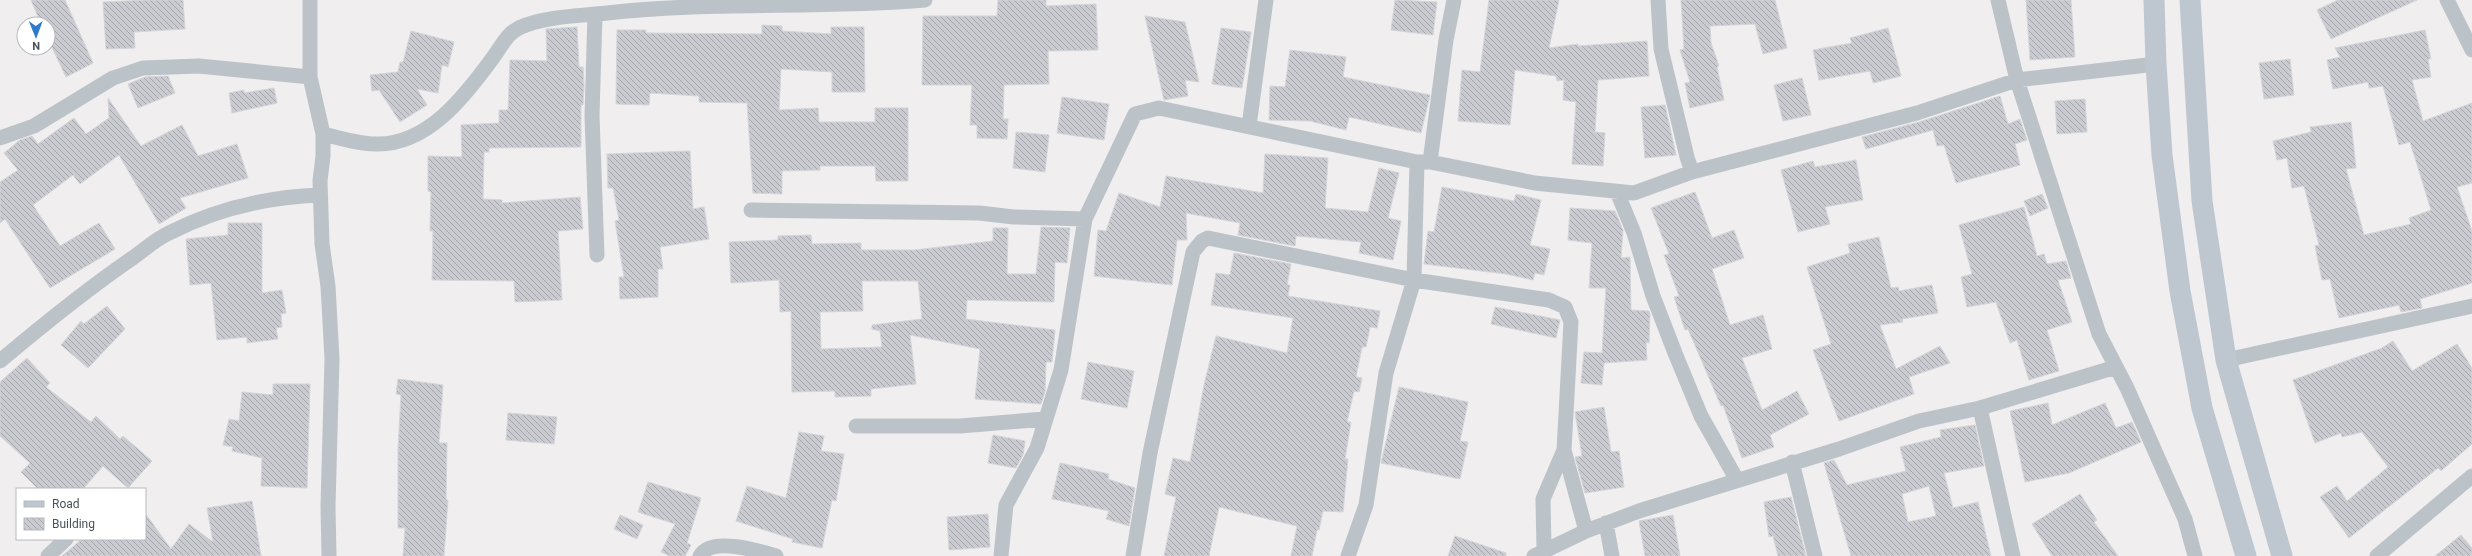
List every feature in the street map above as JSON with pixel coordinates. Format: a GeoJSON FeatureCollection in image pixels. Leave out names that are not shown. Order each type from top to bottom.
{"type":"FeatureCollection","features":[{"type":"Feature","properties":{"kind":"main road"},"geometry":{"type":"LineString","coordinates":[[2154,0],[2156,64],[2162,155],[2180,291],[2202,408],[2246,556]]}},
{"type":"Feature","properties":{"kind":"main road"},"geometry":{"type":"LineString","coordinates":[[2190,0],[2202,201],[2226,360],[2282,556]]}},
{"type":"Feature","properties":{"kind":"street"},"geometry":{"type":"LineString","coordinates":[[310,0],[310,77],[323,134],[320,195],[322,244],[328,286],[332,359],[328,506],[329,556]]}},
{"type":"Feature","properties":{"kind":"street"},"geometry":{"type":"LineString","coordinates":[[323,134],[375,144],[398,141],[424,130],[452,108],[472,86],[511,30],[542,20],[652,8],[775,6],[926,0]]}},
{"type":"Feature","properties":{"kind":"street"},"geometry":{"type":"LineString","coordinates":[[1249,126],[1266,0]]}},
{"type":"Feature","properties":{"kind":"street"},"geometry":{"type":"LineString","coordinates":[[1348,556],[1366,505],[1386,373],[1414,280],[1423,162],[1454,0]]}},
{"type":"Feature","properties":{"kind":"street"},"geometry":{"type":"LineString","coordinates":[[1658,0],[1661,49],[1686,157],[1692,172]]}},
{"type":"Feature","properties":{"kind":"street"},"geometry":{"type":"LineString","coordinates":[[1998,0],[2016,80],[2087,301],[2099,334],[2116,367],[2184,519],[2194,556]]}},
{"type":"Feature","properties":{"kind":"street"},"geometry":{"type":"LineString","coordinates":[[2447,0],[2472,50]]}},
{"type":"Feature","properties":{"kind":"street"},"geometry":{"type":"LineString","coordinates":[[595,14],[592,116],[597,255]]}},
{"type":"Feature","properties":{"kind":"street"},"geometry":{"type":"LineString","coordinates":[[1001,556],[1006,505],[1037,448],[1061,370],[1085,219],[1135,114],[1159,108],[1423,162],[1536,183],[1634,193],[1692,172],[1916,113],[2016,80],[2156,64]]}},
{"type":"Feature","properties":{"kind":"street"},"geometry":{"type":"LineString","coordinates":[[0,138],[34,126],[113,78],[143,68],[199,66],[310,77]]}},
{"type":"Feature","properties":{"kind":"street"},"geometry":{"type":"LineString","coordinates":[[1617,192],[1634,233],[1653,296],[1701,416],[1737,480]]}},
{"type":"Feature","properties":{"kind":"street"},"geometry":{"type":"LineString","coordinates":[[0,361],[70,302],[167,233],[219,212],[257,201],[289,196],[320,195]]}},
{"type":"Feature","properties":{"kind":"street"},"geometry":{"type":"LineString","coordinates":[[751,210],[979,213],[1085,219]]}},
{"type":"Feature","properties":{"kind":"street"},"geometry":{"type":"LineString","coordinates":[[1133,556],[1150,453],[1193,252],[1202,241],[1208,238],[1414,280],[1549,300],[1565,306],[1571,322],[1564,450],[1586,531]]}},
{"type":"Feature","properties":{"kind":"street"},"geometry":{"type":"LineString","coordinates":[[2226,360],[2472,306]]}},
{"type":"Feature","properties":{"kind":"street"},"geometry":{"type":"LineString","coordinates":[[1564,450],[1543,498],[1539,553],[1606,523],[1792,462],[1839,449],[1919,421],[1980,408],[2116,367]]}},
{"type":"Feature","properties":{"kind":"street"},"geometry":{"type":"LineString","coordinates":[[1980,408],[2013,556]]}},
{"type":"Feature","properties":{"kind":"street"},"geometry":{"type":"LineString","coordinates":[[856,426],[960,426],[1045,419]]}},
{"type":"Feature","properties":{"kind":"street"},"geometry":{"type":"LineString","coordinates":[[1792,462],[1815,556]]}},
{"type":"Feature","properties":{"kind":"street"},"geometry":{"type":"LineString","coordinates":[[2378,556],[2472,476]]}},
{"type":"Feature","properties":{"kind":"street"},"geometry":{"type":"LineString","coordinates":[[1606,523],[1612,556]]}},
{"type":"Feature","properties":{"kind":"street"},"geometry":{"type":"LineString","coordinates":[[48,556],[65,540]]}},
{"type":"Feature","properties":{"kind":"street"},"geometry":{"type":"LineString","coordinates":[[700,556],[714,547],[743,547],[776,556]]}},
{"type":"Feature","properties":{"kind":"building"},"geometry":{"type":"Polygon","coordinates":[[[31,0],[65,0],[93,63],[66,77],[56,56],[56,16],[38,16],[31,0]]]}},
{"type":"Feature","properties":{"kind":"building"},"geometry":{"type":"Polygon","coordinates":[[[183,0],[185,29],[134,32],[135,48],[106,49],[103,2],[183,0]]]}},
{"type":"Feature","properties":{"kind":"building"},"geometry":{"type":"Polygon","coordinates":[[[998,0],[1046,0],[1046,6],[1096,4],[1098,50],[1048,51],[1049,84],[1004,85],[1003,119],[1008,119],[1007,139],[977,138],[977,125],[970,125],[972,85],[922,85],[923,16],[997,16],[998,0]]]}},
{"type":"Feature","properties":{"kind":"building"},"geometry":{"type":"Polygon","coordinates":[[[1395,0],[1437,2],[1433,35],[1391,30],[1395,0]]]}},
{"type":"Feature","properties":{"kind":"building"},"geometry":{"type":"Polygon","coordinates":[[[1489,0],[1559,0],[1549,48],[1578,44],[1578,46],[1647,41],[1649,76],[1598,80],[1595,132],[1605,133],[1603,166],[1572,164],[1576,102],[1563,100],[1564,80],[1557,81],[1556,76],[1515,70],[1510,125],[1458,121],[1462,70],[1480,72],[1489,0]]]}},
{"type":"Feature","properties":{"kind":"building"},"geometry":{"type":"Polygon","coordinates":[[[1681,0],[1775,0],[1787,48],[1763,54],[1755,24],[1710,26],[1711,43],[1719,66],[1717,67],[1724,100],[1690,108],[1685,83],[1690,82],[1680,50],[1684,49],[1681,0]]]}},
{"type":"Feature","properties":{"kind":"building"},"geometry":{"type":"Polygon","coordinates":[[[2026,0],[2071,0],[2075,57],[2030,60],[2026,0]]]}},
{"type":"Feature","properties":{"kind":"building"},"geometry":{"type":"Polygon","coordinates":[[[2338,0],[2417,0],[2331,39],[2317,10],[2338,0]]]}},
{"type":"Feature","properties":{"kind":"building"},"geometry":{"type":"Polygon","coordinates":[[[1145,16],[1185,22],[1199,82],[1185,80],[1188,96],[1164,100],[1145,16]]]}},
{"type":"Feature","properties":{"kind":"building"},"geometry":{"type":"Polygon","coordinates":[[[762,25],[782,26],[782,31],[831,34],[831,27],[864,27],[865,92],[832,92],[832,72],[781,69],[779,110],[818,108],[819,122],[875,122],[875,108],[908,108],[908,181],[876,181],[875,166],[820,166],[820,170],[782,171],[782,194],[753,193],[747,103],[699,102],[699,96],[650,93],[649,105],[616,104],[617,30],[646,30],[646,33],[762,34],[762,25]]]}},
{"type":"Feature","properties":{"kind":"building"},"geometry":{"type":"Polygon","coordinates":[[[577,27],[579,67],[583,67],[584,86],[583,105],[581,105],[581,147],[489,148],[489,152],[484,152],[483,199],[502,200],[502,203],[580,197],[583,229],[558,231],[562,300],[515,302],[514,281],[432,280],[433,231],[430,231],[431,192],[428,191],[428,156],[462,157],[461,125],[499,123],[499,110],[508,110],[510,60],[547,61],[546,29],[577,27]]]}},
{"type":"Feature","properties":{"kind":"building"},"geometry":{"type":"Polygon","coordinates":[[[1221,28],[1251,32],[1242,88],[1212,84],[1221,28]]]}},
{"type":"Feature","properties":{"kind":"building"},"geometry":{"type":"Polygon","coordinates":[[[1888,28],[1901,76],[1873,83],[1870,71],[1819,80],[1813,50],[1852,43],[1850,38],[1888,28]]]}},
{"type":"Feature","properties":{"kind":"building"},"geometry":{"type":"Polygon","coordinates":[[[2425,30],[2431,59],[2428,59],[2431,77],[2412,80],[2423,121],[2472,103],[2472,183],[2457,187],[2472,231],[2472,283],[2420,299],[2422,308],[2401,312],[2399,305],[2339,318],[2330,279],[2322,280],[2315,246],[2319,245],[2304,186],[2292,188],[2287,158],[2277,160],[2273,141],[2311,132],[2310,127],[2351,122],[2356,168],[2346,169],[2364,235],[2411,224],[2409,218],[2431,210],[2410,142],[2399,145],[2383,86],[2369,88],[2368,82],[2333,89],[2327,60],[2340,57],[2335,48],[2425,30]]]}},
{"type":"Feature","properties":{"kind":"building"},"geometry":{"type":"Polygon","coordinates":[[[411,31],[454,42],[448,67],[442,65],[438,93],[417,89],[427,105],[400,122],[379,90],[372,91],[370,75],[398,72],[400,62],[403,62],[411,31]]]}},
{"type":"Feature","properties":{"kind":"building"},"geometry":{"type":"Polygon","coordinates":[[[1290,50],[1346,57],[1343,77],[1430,95],[1421,133],[1349,117],[1346,130],[1310,121],[1269,120],[1270,86],[1285,87],[1290,50]]]}},
{"type":"Feature","properties":{"kind":"building"},"geometry":{"type":"Polygon","coordinates":[[[2290,59],[2294,95],[2264,99],[2259,63],[2290,59]]]}},
{"type":"Feature","properties":{"kind":"building"},"geometry":{"type":"Polygon","coordinates":[[[168,76],[175,93],[138,108],[128,84],[145,77],[168,76]]]}},
{"type":"Feature","properties":{"kind":"building"},"geometry":{"type":"Polygon","coordinates":[[[1802,78],[1811,115],[1783,121],[1774,85],[1802,78]]]}},
{"type":"Feature","properties":{"kind":"building"},"geometry":{"type":"Polygon","coordinates":[[[274,88],[277,103],[232,113],[229,93],[244,90],[244,93],[274,88]]]}},
{"type":"Feature","properties":{"kind":"building"},"geometry":{"type":"Polygon","coordinates":[[[2000,96],[2008,124],[2020,119],[2027,140],[2015,144],[2020,165],[1956,183],[1944,145],[1937,146],[1933,130],[1866,149],[1862,137],[1919,122],[2000,96]]]}},
{"type":"Feature","properties":{"kind":"building"},"geometry":{"type":"Polygon","coordinates":[[[1062,97],[1109,104],[1104,140],[1057,133],[1062,97]]]}},
{"type":"Feature","properties":{"kind":"building"},"geometry":{"type":"Polygon","coordinates":[[[108,98],[141,146],[182,125],[198,156],[237,144],[248,178],[180,198],[186,208],[159,224],[119,155],[80,184],[73,175],[33,205],[60,246],[99,223],[115,249],[50,288],[5,219],[0,223],[0,182],[18,170],[4,153],[20,140],[32,136],[38,144],[74,118],[86,134],[109,118],[108,98]]]}},
{"type":"Feature","properties":{"kind":"building"},"geometry":{"type":"Polygon","coordinates":[[[2085,99],[2087,132],[2057,134],[2055,101],[2085,99]]]}},
{"type":"Feature","properties":{"kind":"building"},"geometry":{"type":"Polygon","coordinates":[[[1665,105],[1676,155],[1645,158],[1641,107],[1665,105]]]}},
{"type":"Feature","properties":{"kind":"building"},"geometry":{"type":"Polygon","coordinates":[[[1016,132],[1049,135],[1045,172],[1013,168],[1016,132]]]}},
{"type":"Feature","properties":{"kind":"building"},"geometry":{"type":"Polygon","coordinates":[[[690,151],[693,209],[704,207],[709,239],[660,247],[663,269],[658,269],[658,297],[620,299],[619,277],[624,277],[615,221],[619,220],[613,188],[608,188],[607,154],[690,151]]]}},
{"type":"Feature","properties":{"kind":"building"},"geometry":{"type":"Polygon","coordinates":[[[1265,154],[1328,158],[1325,208],[1368,212],[1379,168],[1399,173],[1388,218],[1401,221],[1393,260],[1359,253],[1361,242],[1296,236],[1295,246],[1238,235],[1240,223],[1186,213],[1187,240],[1177,240],[1172,285],[1094,276],[1098,230],[1106,231],[1119,193],[1160,207],[1166,176],[1263,193],[1265,154]]]}},
{"type":"Feature","properties":{"kind":"building"},"geometry":{"type":"Polygon","coordinates":[[[1856,160],[1863,200],[1825,207],[1830,224],[1798,232],[1781,170],[1813,161],[1815,167],[1856,160]]]}},
{"type":"Feature","properties":{"kind":"building"},"geometry":{"type":"Polygon","coordinates":[[[1442,187],[1514,201],[1516,194],[1541,200],[1530,245],[1550,249],[1544,275],[1535,273],[1533,280],[1506,274],[1424,264],[1428,231],[1434,232],[1442,187]]]}},
{"type":"Feature","properties":{"kind":"building"},"geometry":{"type":"Polygon","coordinates":[[[1695,192],[1712,238],[1734,230],[1744,258],[1712,269],[1730,325],[1763,315],[1772,349],[1742,358],[1762,410],[1797,391],[1809,414],[1770,435],[1774,447],[1742,458],[1723,405],[1721,406],[1688,329],[1685,330],[1674,297],[1679,296],[1664,255],[1669,254],[1651,208],[1695,192]]]}},
{"type":"Feature","properties":{"kind":"building"},"geometry":{"type":"Polygon","coordinates":[[[2042,194],[2048,208],[2030,216],[2024,201],[2042,194]]]}},
{"type":"Feature","properties":{"kind":"building"},"geometry":{"type":"Polygon","coordinates":[[[2024,207],[2037,256],[2044,254],[2047,264],[2066,261],[2071,278],[2058,280],[2072,322],[2047,330],[2059,371],[2029,380],[2017,340],[2010,343],[1996,302],[1967,307],[1961,277],[1972,274],[1959,225],[2024,207]]]}},
{"type":"Feature","properties":{"kind":"building"},"geometry":{"type":"Polygon","coordinates":[[[1570,208],[1615,211],[1623,230],[1621,258],[1630,257],[1631,310],[1649,311],[1650,314],[1649,343],[1646,342],[1647,360],[1604,363],[1602,385],[1581,383],[1584,352],[1602,353],[1606,288],[1589,288],[1592,243],[1568,240],[1570,208]]]}},
{"type":"Feature","properties":{"kind":"building"},"geometry":{"type":"Polygon","coordinates":[[[228,223],[262,223],[262,293],[282,290],[286,313],[281,314],[282,327],[276,328],[278,339],[247,343],[247,337],[217,340],[211,283],[190,285],[186,239],[228,235],[228,223]]]}},
{"type":"Feature","properties":{"kind":"building"},"geometry":{"type":"Polygon","coordinates":[[[1041,227],[1070,228],[1067,263],[1055,262],[1054,302],[967,300],[966,319],[1055,330],[1052,362],[1046,362],[1045,392],[1041,404],[975,399],[980,349],[910,335],[916,384],[871,389],[871,396],[835,397],[835,391],[792,392],[791,311],[780,312],[779,280],[731,283],[729,242],[778,240],[778,236],[811,235],[812,244],[861,243],[861,250],[914,250],[993,241],[993,228],[1008,228],[1007,274],[1036,274],[1041,227]],[[862,281],[863,311],[820,312],[821,349],[882,347],[880,331],[872,329],[872,325],[922,319],[918,281],[862,281]]]}},
{"type":"Feature","properties":{"kind":"building"},"geometry":{"type":"Polygon","coordinates":[[[1879,237],[1891,288],[1898,287],[1899,291],[1932,285],[1938,313],[1902,319],[1903,322],[1880,325],[1896,369],[1940,346],[1950,363],[1909,377],[1914,394],[1839,421],[1813,350],[1831,344],[1807,267],[1850,253],[1848,244],[1879,237]]]}},
{"type":"Feature","properties":{"kind":"building"},"geometry":{"type":"Polygon","coordinates":[[[1234,253],[1291,264],[1287,285],[1290,285],[1288,296],[1380,311],[1377,328],[1370,327],[1366,347],[1362,347],[1356,377],[1362,378],[1359,392],[1354,391],[1347,422],[1351,422],[1345,459],[1348,459],[1343,512],[1323,511],[1319,530],[1317,530],[1312,556],[1291,556],[1297,526],[1219,507],[1209,556],[1164,556],[1176,497],[1165,494],[1173,458],[1190,462],[1204,385],[1216,336],[1287,353],[1293,318],[1211,305],[1216,273],[1230,275],[1234,253]]]}},
{"type":"Feature","properties":{"kind":"building"},"geometry":{"type":"Polygon","coordinates":[[[107,306],[125,329],[88,368],[61,345],[81,321],[84,324],[107,306]]]}},
{"type":"Feature","properties":{"kind":"building"},"geometry":{"type":"Polygon","coordinates":[[[1495,307],[1560,320],[1556,338],[1491,324],[1495,307]]]}},
{"type":"Feature","properties":{"kind":"building"},"geometry":{"type":"Polygon","coordinates":[[[2393,341],[2412,371],[2457,344],[2472,368],[2472,444],[2441,471],[2438,468],[2349,538],[2320,497],[2337,486],[2347,501],[2388,467],[2362,432],[2342,437],[2341,433],[2315,443],[2293,380],[2382,348],[2393,341]]]}},
{"type":"Feature","properties":{"kind":"building"},"geometry":{"type":"Polygon","coordinates":[[[27,358],[50,383],[46,387],[91,422],[96,416],[120,439],[123,436],[152,461],[128,488],[103,466],[84,488],[37,488],[21,472],[30,463],[0,436],[0,382],[27,358]]]}},
{"type":"Feature","properties":{"kind":"building"},"geometry":{"type":"Polygon","coordinates":[[[1088,362],[1134,371],[1127,408],[1081,399],[1088,362]]]}},
{"type":"Feature","properties":{"kind":"building"},"geometry":{"type":"Polygon","coordinates":[[[398,379],[443,385],[439,443],[447,443],[446,500],[448,500],[444,556],[403,556],[405,528],[398,528],[398,449],[401,395],[396,394],[398,379]]]}},
{"type":"Feature","properties":{"kind":"building"},"geometry":{"type":"Polygon","coordinates":[[[273,384],[310,384],[307,488],[261,486],[262,458],[232,451],[233,447],[223,445],[229,419],[239,421],[242,392],[273,395],[273,384]]]}},
{"type":"Feature","properties":{"kind":"building"},"geometry":{"type":"Polygon","coordinates":[[[1399,387],[1468,402],[1460,441],[1468,442],[1460,479],[1381,463],[1399,387]]]}},
{"type":"Feature","properties":{"kind":"building"},"geometry":{"type":"Polygon","coordinates":[[[2048,403],[2052,425],[2105,403],[2116,428],[2132,422],[2141,442],[2069,473],[2025,482],[2010,411],[2048,403]]]}},
{"type":"Feature","properties":{"kind":"building"},"geometry":{"type":"Polygon","coordinates":[[[1604,407],[1611,452],[1619,451],[1624,487],[1585,493],[1575,457],[1582,456],[1575,412],[1604,407]]]}},
{"type":"Feature","properties":{"kind":"building"},"geometry":{"type":"Polygon","coordinates":[[[508,413],[557,417],[554,444],[506,440],[508,413]]]}},
{"type":"Feature","properties":{"kind":"building"},"geometry":{"type":"Polygon","coordinates":[[[1975,425],[1984,466],[1944,473],[1953,508],[1978,502],[1991,556],[1851,556],[1824,463],[1834,460],[1847,485],[1906,471],[1900,447],[1941,437],[1940,430],[1975,425]],[[1929,486],[1902,494],[1908,522],[1936,516],[1929,486]]]}},
{"type":"Feature","properties":{"kind":"building"},"geometry":{"type":"Polygon","coordinates":[[[799,432],[824,436],[821,451],[844,454],[836,501],[832,500],[822,548],[792,542],[793,539],[736,521],[747,486],[786,498],[799,432]]]}},
{"type":"Feature","properties":{"kind":"building"},"geometry":{"type":"Polygon","coordinates":[[[993,435],[1025,441],[1023,455],[1016,468],[988,463],[993,435]]]}},
{"type":"Feature","properties":{"kind":"building"},"geometry":{"type":"Polygon","coordinates":[[[1060,463],[1109,474],[1108,479],[1135,488],[1129,526],[1106,519],[1109,511],[1052,499],[1060,463]]]}},
{"type":"Feature","properties":{"kind":"building"},"geometry":{"type":"Polygon","coordinates":[[[648,482],[701,498],[687,543],[691,545],[685,556],[670,556],[661,552],[675,524],[638,512],[648,482]]]}},
{"type":"Feature","properties":{"kind":"building"},"geometry":{"type":"Polygon","coordinates":[[[2080,494],[2097,520],[2094,522],[2118,556],[2052,556],[2032,524],[2080,494]]]}},
{"type":"Feature","properties":{"kind":"building"},"geometry":{"type":"Polygon","coordinates":[[[1791,497],[1806,556],[1778,556],[1773,536],[1769,537],[1764,502],[1791,497]]]}},
{"type":"Feature","properties":{"kind":"building"},"geometry":{"type":"Polygon","coordinates":[[[252,501],[261,556],[62,556],[81,540],[146,540],[146,514],[171,549],[189,524],[213,542],[207,508],[252,501]]]}},
{"type":"Feature","properties":{"kind":"building"},"geometry":{"type":"Polygon","coordinates":[[[988,514],[990,547],[949,550],[947,517],[988,514]]]}},
{"type":"Feature","properties":{"kind":"building"},"geometry":{"type":"Polygon","coordinates":[[[620,515],[643,525],[637,539],[614,529],[620,515]]]}},
{"type":"Feature","properties":{"kind":"building"},"geometry":{"type":"Polygon","coordinates":[[[1673,515],[1680,556],[1645,556],[1639,521],[1673,515]]]}},
{"type":"Feature","properties":{"kind":"building"},"geometry":{"type":"Polygon","coordinates":[[[2461,535],[2472,548],[2472,556],[2435,556],[2461,535]]]}},
{"type":"Feature","properties":{"kind":"building"},"geometry":{"type":"Polygon","coordinates":[[[1455,536],[1506,553],[1506,556],[1448,556],[1455,536]]]}}]}
